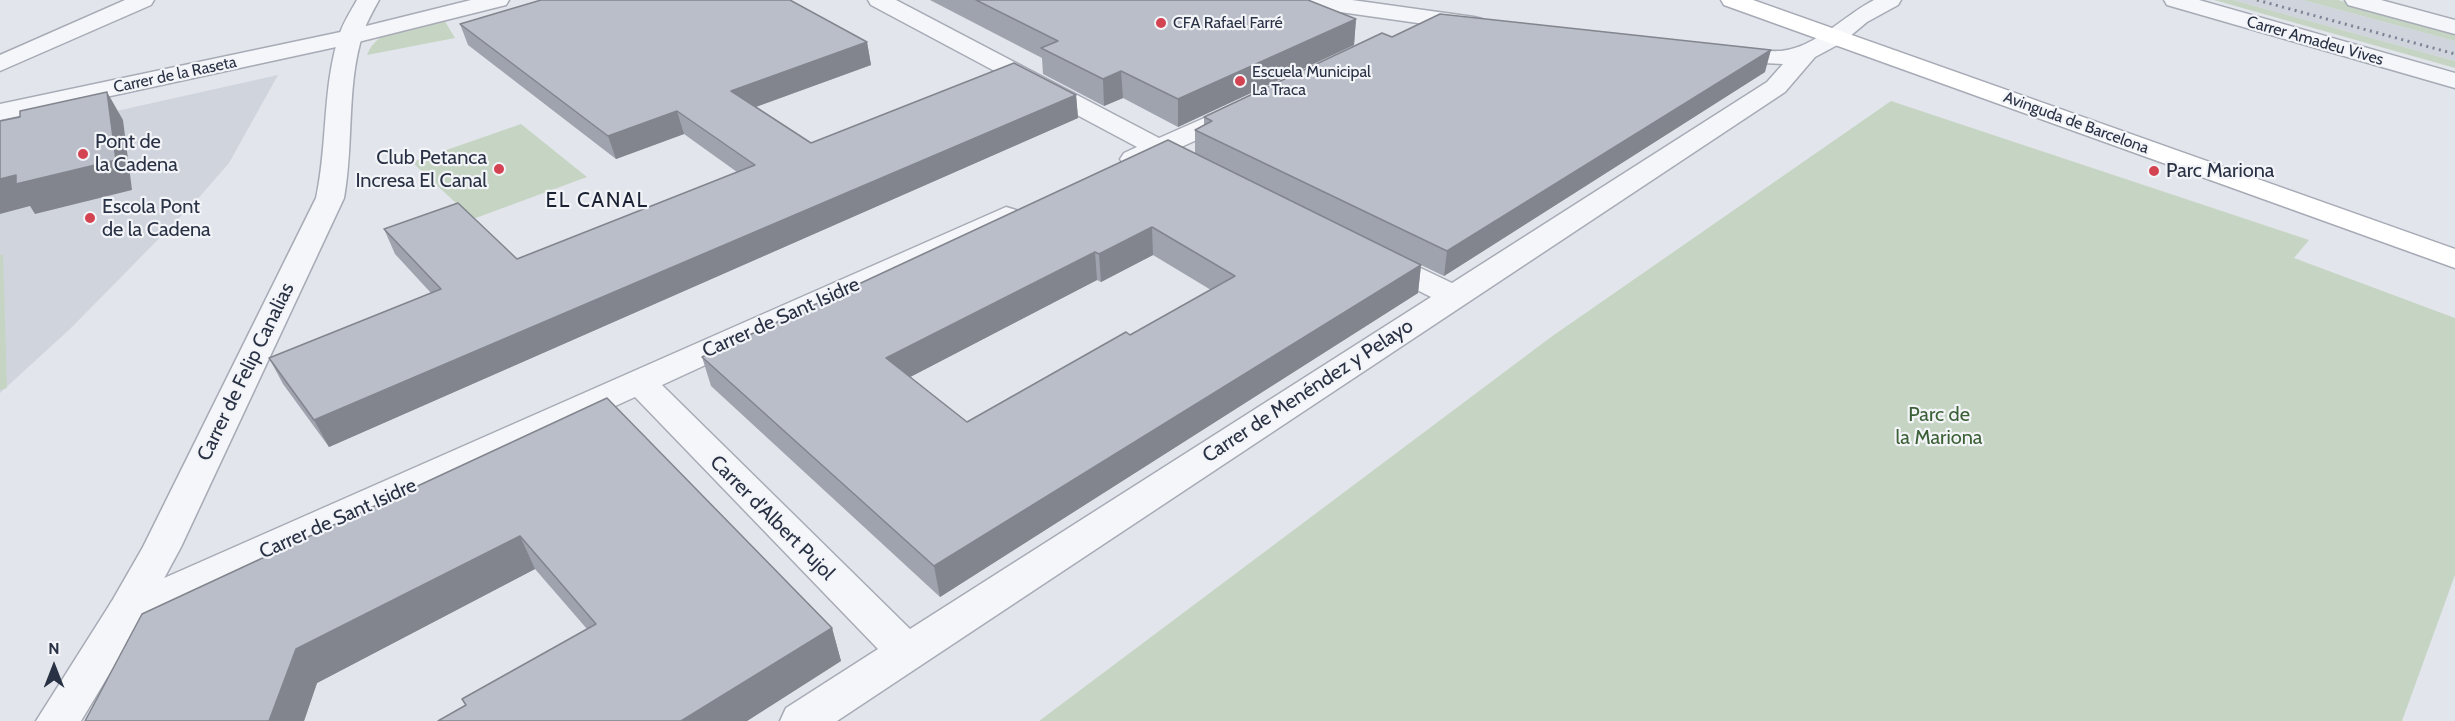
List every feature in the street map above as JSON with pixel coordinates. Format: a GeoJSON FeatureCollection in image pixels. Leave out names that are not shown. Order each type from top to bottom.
{"type":"FeatureCollection","features":[{"type":"Feature","properties":{"kind":"main road","name":"Avinguda de Barcelona"},"geometry":{"type":"LineString","coordinates":[[1732,0],[1821,45],[2455,258]]}},
{"type":"Feature","properties":{"kind":"street"},"geometry":{"type":"LineString","coordinates":[[0,64],[143,0]]}},
{"type":"Feature","properties":{"kind":"street","name":"Carrer de la Raseta"},"geometry":{"type":"LineString","coordinates":[[369,0],[381,8],[395,10],[433,11],[464,8]]}},
{"type":"Feature","properties":{"kind":"street","name":"Carrer de Felip Canalias"},"geometry":{"type":"LineString","coordinates":[[58,721],[77,686],[126,612],[162,546],[330,198],[335,178],[345,66],[350,37],[369,0]]}},
{"type":"Feature","properties":{"kind":"street","name":"Carrer de la Raseta"},"geometry":{"type":"LineString","coordinates":[[0,112],[350,37],[498,0]]}},
{"type":"Feature","properties":{"kind":"street"},"geometry":{"type":"LineString","coordinates":[[879,0],[1190,164]]}},
{"type":"Feature","properties":{"kind":"street"},"geometry":{"type":"LineString","coordinates":[[1305,0],[1491,26]]}},
{"type":"Feature","properties":{"kind":"street","name":"Carrer de Menéndez y Pelayo"},"geometry":{"type":"LineString","coordinates":[[802,721],[1776,87],[1821,45],[1859,17],[1890,0]]}},
{"type":"Feature","properties":{"kind":"street","name":"Carrer Amadeu Vives"},"geometry":{"type":"LineString","coordinates":[[2175,0],[2455,81]]}},
{"type":"Feature","properties":{"kind":"street"},"geometry":{"type":"LineString","coordinates":[[2356,0],[2455,27]]}},
{"type":"Feature","properties":{"kind":"street"},"geometry":{"type":"LineString","coordinates":[[1401,35],[1433,19]]}},
{"type":"Feature","properties":{"kind":"street"},"geometry":{"type":"LineString","coordinates":[[1703,52],[1769,58],[1788,57],[1821,45]]}},
{"type":"Feature","properties":{"kind":"street"},"geometry":{"type":"LineString","coordinates":[[1104,171],[1261,102]]}},
{"type":"Feature","properties":{"kind":"street","name":"Carrer de Sant Isidre"},"geometry":{"type":"LineString","coordinates":[[126,612],[1028,206]]}},
{"type":"Feature","properties":{"kind":"street"},"geometry":{"type":"LineString","coordinates":[[1359,250],[1453,296]]}},
{"type":"Feature","properties":{"kind":"street","name":"Carrer d'Albert Pujol"},"geometry":{"type":"LineString","coordinates":[[639,381],[907,652]]}},
{"type":"Feature","properties":{"kind":"shaded area"},"geometry":{"type":"Polygon","coordinates":[[[2233,0],[2303,0],[2455,41],[2455,61],[2233,0]]]}},
{"type":"Feature","properties":{"kind":"shaded area","name":"Escola Pont de la Cadena"},"geometry":{"type":"Polygon","coordinates":[[[278,75],[229,163],[195,202],[71,328],[0,393],[0,137],[278,75]]]}},
{"type":"Feature","properties":{"kind":"green space"},"geometry":{"type":"Polygon","coordinates":[[[2214,0],[2233,0],[2455,61],[2455,68],[2214,0]]]}},
{"type":"Feature","properties":{"kind":"green space"},"geometry":{"type":"Polygon","coordinates":[[[2303,0],[2338,0],[2455,31],[2455,41],[2303,0]]]}},
{"type":"Feature","properties":{"kind":"green space"},"geometry":{"type":"Polygon","coordinates":[[[443,18],[455,38],[367,55],[380,38],[399,28],[443,18]]]}},
{"type":"Feature","properties":{"kind":"green space","name":"Parc de la Mariona"},"geometry":{"type":"Polygon","coordinates":[[[1891,101],[2309,240],[2294,258],[2455,318],[2455,575],[2402,721],[1039,721],[1551,337],[1891,101]]]}},
{"type":"Feature","properties":{"kind":"green space","name":"Club Petanca Incresa El Canal"},"geometry":{"type":"Polygon","coordinates":[[[521,124],[587,177],[473,219],[412,162],[521,124]]]}},
{"type":"Feature","properties":{"kind":"green space"},"geometry":{"type":"Polygon","coordinates":[[[3,254],[7,388],[0,390],[0,255],[3,254]]]}},
{"type":"Feature","properties":{"kind":"building"},"geometry":{"type":"Polygon","coordinates":[[[541,0],[790,0],[867,42],[731,91],[811,143],[1014,63],[1076,95],[314,420],[269,358],[441,289],[384,229],[458,203],[517,259],[755,165],[677,111],[608,136],[460,24],[541,0]]]}},
{"type":"Feature","properties":{"kind":"building"},"geometry":{"type":"Polygon","coordinates":[[[976,0],[1308,0],[1356,19],[1178,99],[1121,71],[1103,79],[1041,48],[1058,41],[976,0]]]}},
{"type":"Feature","properties":{"kind":"building"},"geometry":{"type":"Polygon","coordinates":[[[1440,14],[1771,50],[1447,251],[1195,130],[1212,121],[1204,117],[1382,33],[1392,37],[1440,14]]]}},
{"type":"Feature","properties":{"kind":"building"},"geometry":{"type":"Polygon","coordinates":[[[107,92],[116,160],[16,184],[16,175],[0,179],[0,121],[20,117],[20,111],[107,92]]]}},
{"type":"Feature","properties":{"kind":"building"},"geometry":{"type":"Polygon","coordinates":[[[1168,140],[1421,265],[934,566],[702,357],[1168,140]],[[1152,227],[1099,254],[1095,252],[886,358],[967,422],[1126,332],[1130,335],[1235,276],[1152,227]]]}},
{"type":"Feature","properties":{"kind":"building"},"geometry":{"type":"Polygon","coordinates":[[[607,398],[832,628],[681,721],[438,721],[466,705],[462,699],[596,624],[520,536],[296,649],[269,721],[85,721],[142,614],[607,398]]]}},
{"type":"Feature","properties":{"kind":"railway"},"geometry":{"type":"LineString","coordinates":[[2257,0],[2455,54]]}},
{"type":"Feature","properties":{"kind":"place","name":"CFA Rafael Farré"},"geometry":{"type":"Point","coordinates":[1161,23]}},
{"type":"Feature","properties":{"kind":"place","name":"Escuela Municipal La Traca"},"geometry":{"type":"Point","coordinates":[1240,81]}},
{"type":"Feature","properties":{"kind":"place","name":"Pont de la Cadena"},"geometry":{"type":"Point","coordinates":[83,154]}},
{"type":"Feature","properties":{"kind":"place","name":"Club Petanca Incresa El Canal"},"geometry":{"type":"Point","coordinates":[499,169]}},
{"type":"Feature","properties":{"kind":"place","name":"Parc Mariona"},"geometry":{"type":"Point","coordinates":[2154,171]}},
{"type":"Feature","properties":{"kind":"place","name":"Escola Pont de la Cadena"},"geometry":{"type":"Point","coordinates":[90,218]}},
{"type":"Feature","properties":{"kind":"district","name":"EL CANAL"},"geometry":{"type":"Point","coordinates":[597,201]}}]}
